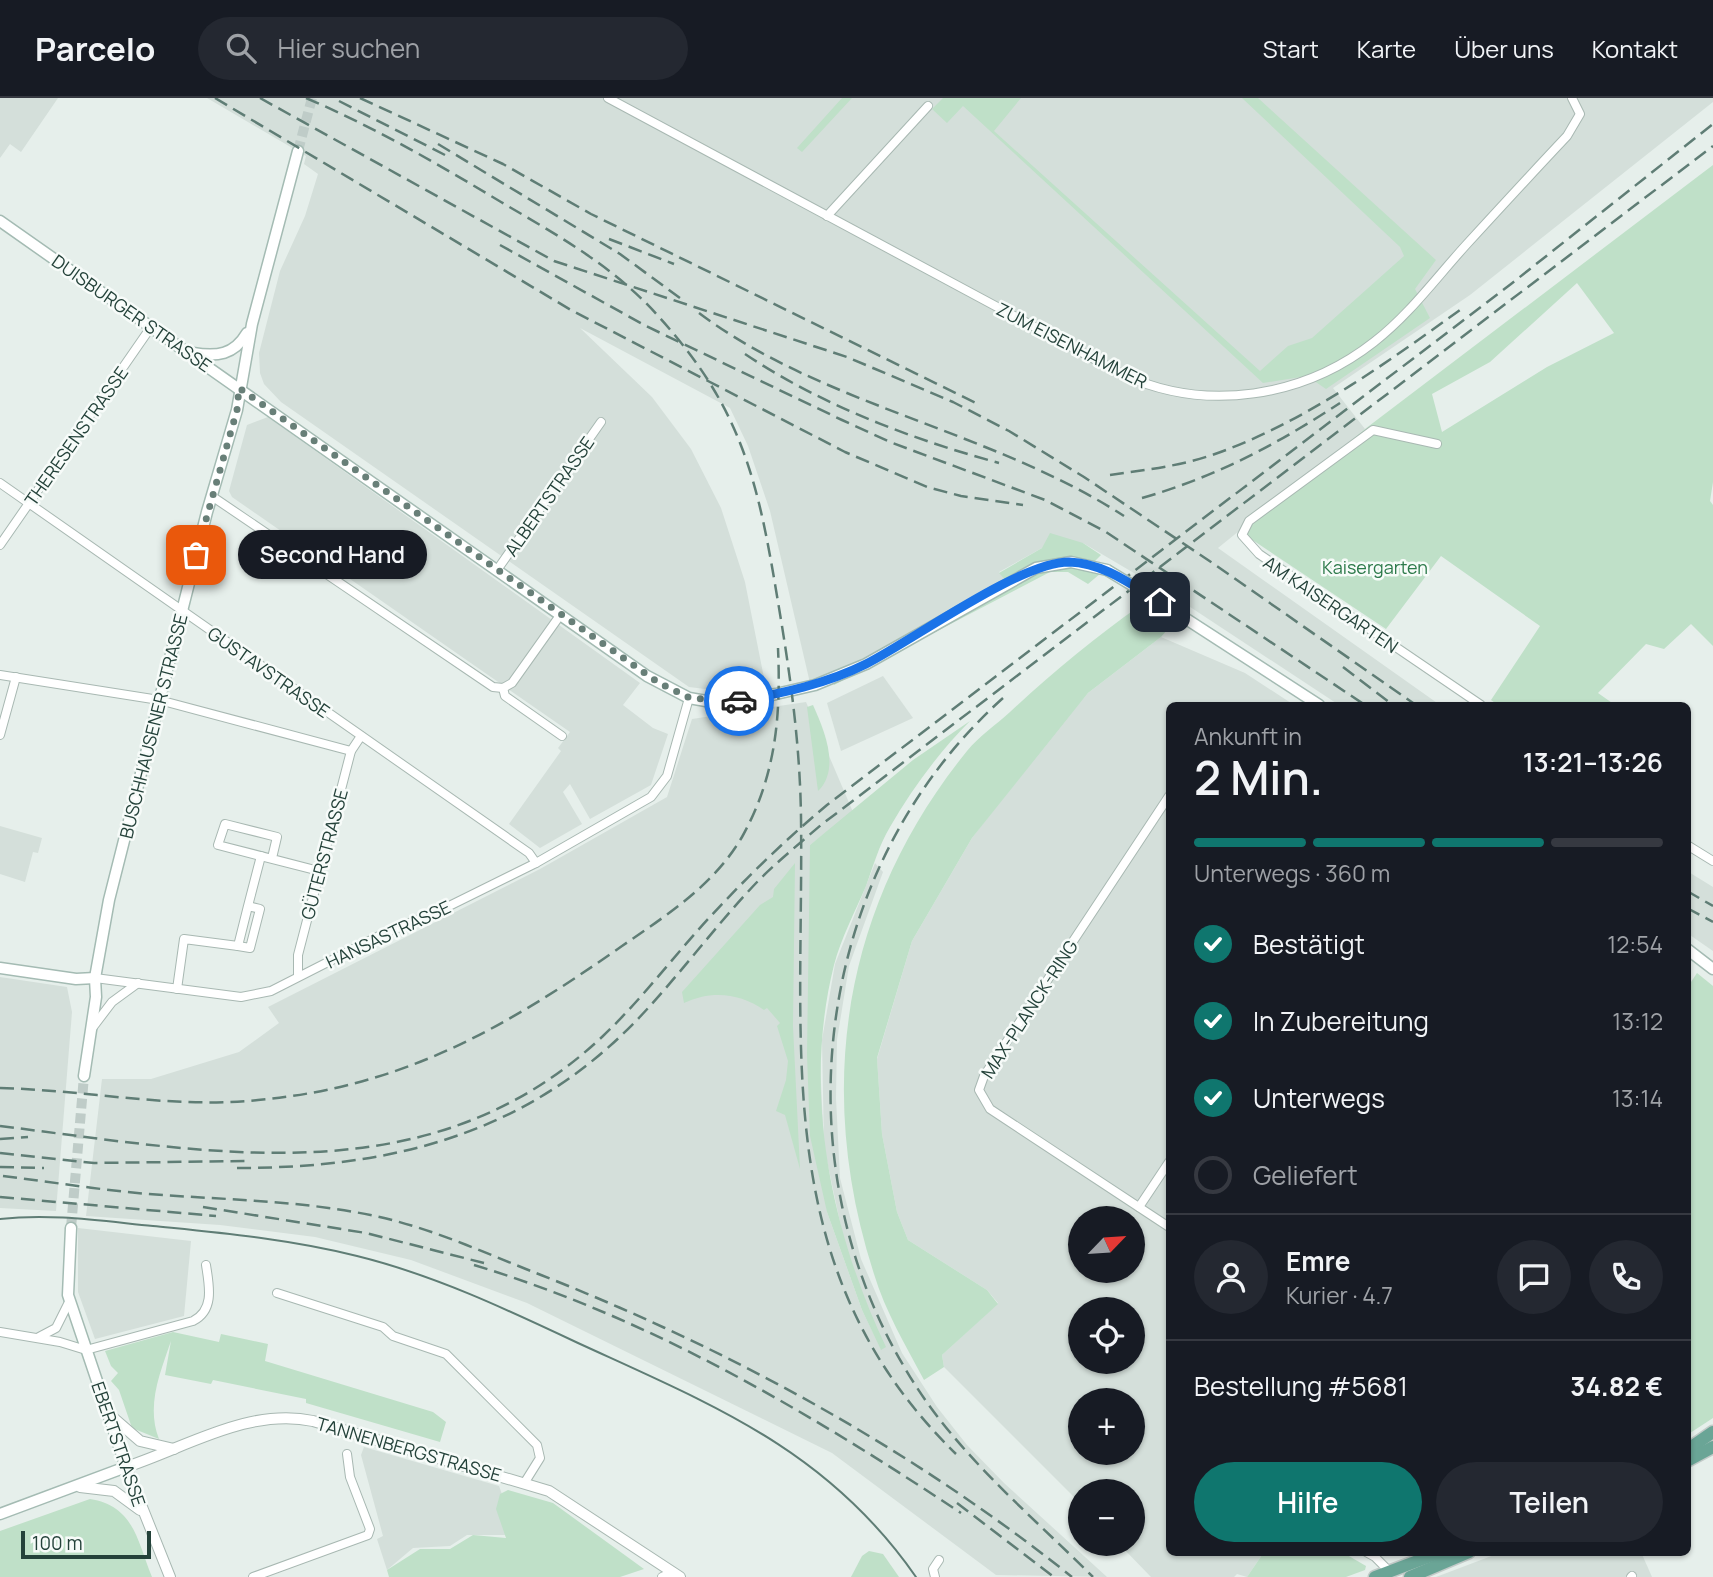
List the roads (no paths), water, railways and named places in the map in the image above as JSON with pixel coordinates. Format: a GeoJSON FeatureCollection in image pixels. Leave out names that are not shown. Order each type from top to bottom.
{"type":"FeatureCollection","features":[{"type":"Feature","properties":{"kind":"main road","name":"BUSCHHAUSENER STRASSE"},"geometry":{"type":"LineString","coordinates":[[95,978],[109,900],[159,700],[237,410],[252,324],[298,151]]}},
{"type":"Feature","properties":{"kind":"main road","name":"DUISBURGER STRASSE"},"geometry":{"type":"LineString","coordinates":[[0,221],[653,680],[690,698],[740,701],[815,685],[875,659],[1036,568],[1071,562],[1107,570],[1314,702]]}},
{"type":"Feature","properties":{"kind":"main road"},"geometry":{"type":"LineString","coordinates":[[186,351],[216,356],[227,353],[240,345],[252,324]]}},
{"type":"Feature","properties":{"kind":"main road"},"geometry":{"type":"LineString","coordinates":[[1691,951],[1713,969]]}},
{"type":"Feature","properties":{"kind":"main road","name":"HANSASTRASSE"},"geometry":{"type":"LineString","coordinates":[[0,968],[76,979],[95,978]]}},
{"type":"Feature","properties":{"kind":"main road"},"geometry":{"type":"LineString","coordinates":[[84,1076],[92,1030],[95,978]]}},
{"type":"Feature","properties":{"kind":"main road","name":"EBERTSTRASSE"},"geometry":{"type":"LineString","coordinates":[[71,1228],[67,1282],[69,1302],[126,1467]]}},
{"type":"Feature","properties":{"kind":"main road"},"geometry":{"type":"LineString","coordinates":[[1691,1447],[1713,1432]]}},
{"type":"Feature","properties":{"kind":"main road"},"geometry":{"type":"LineString","coordinates":[[1691,1459],[1713,1447]]}},
{"type":"Feature","properties":{"kind":"main road","name":"TANNENBERGSTRASSE"},"geometry":{"type":"LineString","coordinates":[[0,1514],[126,1467]]}},
{"type":"Feature","properties":{"kind":"main road"},"geometry":{"type":"LineString","coordinates":[[1375,1577],[1392,1575],[1432,1556]]}},
{"type":"Feature","properties":{"kind":"main road"},"geometry":{"type":"LineString","coordinates":[[1410,1577],[1460,1556]]}},
{"type":"Feature","properties":{"kind":"street","name":"ZUM EISENHAMMER"},"geometry":{"type":"LineString","coordinates":[[608,98],[1134,379],[1199,395],[1265,392],[1293,386],[1334,369],[1376,341],[1574,127],[1580,114],[1572,98]]}},
{"type":"Feature","properties":{"kind":"street"},"geometry":{"type":"LineString","coordinates":[[827,216],[928,106]]}},
{"type":"Feature","properties":{"kind":"street","name":"THERESENSTRASSE"},"geometry":{"type":"LineString","coordinates":[[0,545],[151,327]]}},
{"type":"Feature","properties":{"kind":"street","name":"ALBERTSTRASSE"},"geometry":{"type":"LineString","coordinates":[[497,570],[601,422]]}},
{"type":"Feature","properties":{"kind":"street","name":"AM KAISERGARTEN"},"geometry":{"type":"LineString","coordinates":[[1437,444],[1373,430],[1249,521],[1242,535],[1259,554],[1476,702]]}},
{"type":"Feature","properties":{"kind":"street","name":"GUSTAVSTRASSE"},"geometry":{"type":"LineString","coordinates":[[0,483],[530,853],[536,863]]}},
{"type":"Feature","properties":{"kind":"street"},"geometry":{"type":"LineString","coordinates":[[212,498],[489,686],[503,688],[515,680],[561,614]]}},
{"type":"Feature","properties":{"kind":"street"},"geometry":{"type":"LineString","coordinates":[[0,675],[159,700],[351,751]]}},
{"type":"Feature","properties":{"kind":"street"},"geometry":{"type":"LineString","coordinates":[[0,735],[16,677]]}},
{"type":"Feature","properties":{"kind":"street"},"geometry":{"type":"LineString","coordinates":[[503,688],[505,696],[562,736]]}},
{"type":"Feature","properties":{"kind":"street","name":"HANSASTRASSE"},"geometry":{"type":"LineString","coordinates":[[95,978],[247,997],[264,994],[536,863],[657,792],[667,776],[690,698]]}},
{"type":"Feature","properties":{"kind":"street","name":"GÜTERSTRASSE"},"geometry":{"type":"LineString","coordinates":[[298,976],[298,954],[319,871],[351,751],[361,736]]}},
{"type":"Feature","properties":{"kind":"street","name":"MAX-PLANCK-RING"},"geometry":{"type":"LineString","coordinates":[[1137,1206],[990,1109],[979,1090],[984,1076],[1166,801]]}},
{"type":"Feature","properties":{"kind":"street"},"geometry":{"type":"LineString","coordinates":[[272,858],[277,837],[225,824],[218,845],[319,871]]}},
{"type":"Feature","properties":{"kind":"street"},"geometry":{"type":"LineString","coordinates":[[1691,847],[1713,861]]}},
{"type":"Feature","properties":{"kind":"street"},"geometry":{"type":"LineString","coordinates":[[238,946],[261,856]]}},
{"type":"Feature","properties":{"kind":"street"},"geometry":{"type":"LineString","coordinates":[[177,989],[184,939],[250,948],[260,909],[248,906]]}},
{"type":"Feature","properties":{"kind":"street"},"geometry":{"type":"LineString","coordinates":[[92,1030],[112,1002],[139,983]]}},
{"type":"Feature","properties":{"kind":"street"},"geometry":{"type":"LineString","coordinates":[[1140,1206],[1166,1166]]}},
{"type":"Feature","properties":{"kind":"street","name":"MAX-PLANCK-RING"},"geometry":{"type":"LineString","coordinates":[[1145,1211],[1166,1225]]}},
{"type":"Feature","properties":{"kind":"street"},"geometry":{"type":"LineString","coordinates":[[0,1332],[86,1350],[198,1318],[208,1306],[206,1265]]}},
{"type":"Feature","properties":{"kind":"street"},"geometry":{"type":"LineString","coordinates":[[277,1293],[383,1327],[393,1336],[446,1354],[537,1445],[540,1458],[525,1482]]}},
{"type":"Feature","properties":{"kind":"street"},"geometry":{"type":"LineString","coordinates":[[33,1337],[53,1331],[69,1302]]}},
{"type":"Feature","properties":{"kind":"street"},"geometry":{"type":"LineString","coordinates":[[110,1415],[140,1441],[175,1449]]}},
{"type":"Feature","properties":{"kind":"street","name":"TANNENBERGSTRASSE"},"geometry":{"type":"LineString","coordinates":[[126,1467],[258,1421],[306,1419],[525,1482],[560,1496],[672,1575]]}},
{"type":"Feature","properties":{"kind":"street"},"geometry":{"type":"LineString","coordinates":[[253,1577],[369,1535],[370,1529],[351,1477],[347,1454]]}},
{"type":"Feature","properties":{"kind":"street","name":"EBERTSTRASSE"},"geometry":{"type":"LineString","coordinates":[[126,1467],[170,1577]]}},
{"type":"Feature","properties":{"kind":"street"},"geometry":{"type":"LineString","coordinates":[[80,1486],[118,1493],[143,1513]]}},
{"type":"Feature","properties":{"kind":"street"},"geometry":{"type":"LineString","coordinates":[[1374,1556],[1392,1575]]}},
{"type":"Feature","properties":{"kind":"street"},"geometry":{"type":"LineString","coordinates":[[935,1577],[933,1569],[939,1560]]}},
{"type":"Feature","properties":{"kind":"tunnel"},"geometry":{"type":"LineString","coordinates":[[298,151],[312,98]]}},
{"type":"Feature","properties":{"kind":"tunnel"},"geometry":{"type":"LineString","coordinates":[[71,1228],[84,1076]]}},
{"type":"Feature","properties":{"kind":"tram line"},"geometry":{"type":"LineString","coordinates":[[0,1219],[76,1218],[281,1241],[357,1256],[442,1283],[675,1388],[765,1436],[806,1463],[845,1496],[882,1533],[916,1577]]}},
{"type":"Feature","properties":{"kind":"railway"},"geometry":{"type":"LineString","coordinates":[[215,98],[571,310],[845,452],[927,487],[961,496],[1023,505]]}},
{"type":"Feature","properties":{"kind":"railway"},"geometry":{"type":"LineString","coordinates":[[260,98],[554,261],[847,357],[953,402],[1009,431],[1084,477],[1211,562],[1412,702]]}},
{"type":"Feature","properties":{"kind":"railway"},"geometry":{"type":"LineString","coordinates":[[306,98],[430,160],[543,227],[604,267],[642,299],[686,349],[726,412],[752,477],[761,512],[781,618],[793,703],[801,817],[802,1074],[810,1156],[826,1235],[853,1311],[896,1384],[956,1454]]}},
{"type":"Feature","properties":{"kind":"railway"},"geometry":{"type":"LineString","coordinates":[[360,98],[503,164],[591,214],[978,404]]}},
{"type":"Feature","properties":{"kind":"railway"},"geometry":{"type":"LineString","coordinates":[[339,101],[445,155]]}},
{"type":"Feature","properties":{"kind":"railway"},"geometry":{"type":"LineString","coordinates":[[0,1126],[159,1146],[238,1152],[316,1152],[392,1143],[466,1122],[536,1088],[603,1036],[737,888],[827,805],[1511,284],[1713,124]]}},
{"type":"Feature","properties":{"kind":"railway"},"geometry":{"type":"LineString","coordinates":[[438,144],[620,254],[680,298]]}},
{"type":"Feature","properties":{"kind":"railway"},"geometry":{"type":"LineString","coordinates":[[237,1168],[349,1161],[402,1152],[453,1137],[502,1118],[548,1092],[593,1060],[636,1021],[758,881],[821,825],[1713,146]]}},
{"type":"Feature","properties":{"kind":"railway"},"geometry":{"type":"LineString","coordinates":[[609,239],[674,264]]}},
{"type":"Feature","properties":{"kind":"railway"},"geometry":{"type":"LineString","coordinates":[[500,245],[646,326],[842,420],[890,442],[1045,500],[1106,532],[1361,702]]}},
{"type":"Feature","properties":{"kind":"railway"},"geometry":{"type":"LineString","coordinates":[[1110,475],[1202,458],[1280,426],[1342,391],[1460,310]]}},
{"type":"Feature","properties":{"kind":"railway"},"geometry":{"type":"LineString","coordinates":[[699,313],[747,345],[799,372],[1019,461],[1073,486],[1124,516]]}},
{"type":"Feature","properties":{"kind":"railway"},"geometry":{"type":"LineString","coordinates":[[745,354],[804,389],[868,419],[999,463]]}},
{"type":"Feature","properties":{"kind":"railway"},"geometry":{"type":"LineString","coordinates":[[1142,498],[1220,470],[1292,433],[1340,403]]}},
{"type":"Feature","properties":{"kind":"railway"},"geometry":{"type":"LineString","coordinates":[[0,1088],[161,1101],[258,1100],[310,1093],[360,1082],[450,1049],[494,1027],[579,976],[672,911],[704,884],[731,854],[753,814],[769,768],[777,722],[778,648]]}},
{"type":"Feature","properties":{"kind":"railway"},"geometry":{"type":"LineString","coordinates":[[1343,667],[1389,702]]}},
{"type":"Feature","properties":{"kind":"railway"},"geometry":{"type":"LineString","coordinates":[[1003,698],[940,766],[891,844],[856,928],[836,1016],[831,1107],[840,1198],[865,1286],[906,1370],[925,1400],[969,1454],[1093,1577]]}},
{"type":"Feature","properties":{"kind":"railway"},"geometry":{"type":"LineString","coordinates":[[1691,893],[1713,906]]}},
{"type":"Feature","properties":{"kind":"railway"},"geometry":{"type":"LineString","coordinates":[[1691,910],[1713,922]]}},
{"type":"Feature","properties":{"kind":"railway"},"geometry":{"type":"LineString","coordinates":[[0,1139],[28,1137]]}},
{"type":"Feature","properties":{"kind":"railway"},"geometry":{"type":"LineString","coordinates":[[0,1153],[94,1163],[246,1161]]}},
{"type":"Feature","properties":{"kind":"railway"},"geometry":{"type":"LineString","coordinates":[[0,1167],[44,1168]]}},
{"type":"Feature","properties":{"kind":"railway"},"geometry":{"type":"LineString","coordinates":[[3,1176],[131,1192],[347,1211],[396,1221],[459,1242],[612,1304],[682,1336],[818,1406],[948,1486],[1072,1577]]}},
{"type":"Feature","properties":{"kind":"railway"},"geometry":{"type":"LineString","coordinates":[[0,1197],[216,1216]]}},
{"type":"Feature","properties":{"kind":"railway"},"geometry":{"type":"LineString","coordinates":[[203,1207],[366,1233],[484,1263]]}},
{"type":"Feature","properties":{"kind":"railway"},"geometry":{"type":"LineString","coordinates":[[474,1265],[540,1287],[666,1340],[786,1404],[961,1513]]}},
{"type":"Feature","properties":{"kind":"railway"},"geometry":{"type":"LineString","coordinates":[[957,1503],[1054,1577]]}},
{"type":"Feature","properties":{"kind":"place","name":"Second Hand"},"geometry":{"type":"Point","coordinates":[196,555]}},
{"type":"Feature","properties":{"kind":"park label","name":"Kaisergarten"},"geometry":{"type":"Point","coordinates":[1375,567]}}]}
